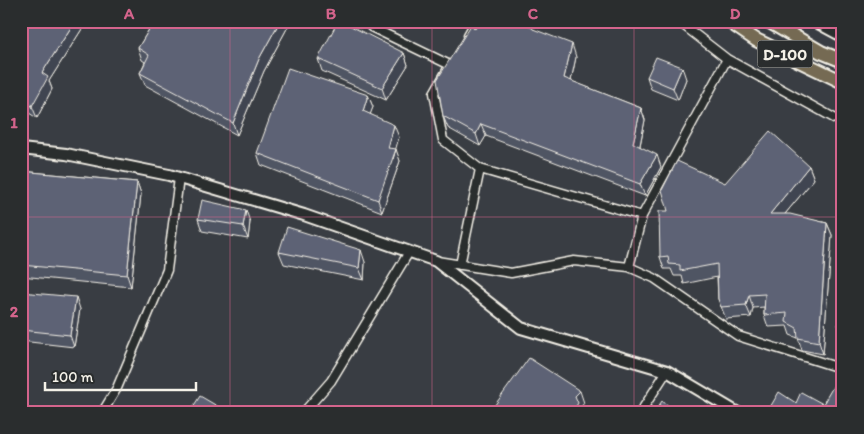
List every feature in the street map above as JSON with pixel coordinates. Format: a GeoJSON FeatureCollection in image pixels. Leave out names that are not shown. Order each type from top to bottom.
{"type":"FeatureCollection","features":[{"type":"Feature","properties":{"kind":"highway","name":"D-100"},"geometry":{"type":"LineString","coordinates":[[728,21],[756,40],[843,82]]}},
{"type":"Feature","properties":{"kind":"highway","name":"D-100"},"geometry":{"type":"LineString","coordinates":[[768,21],[821,52],[843,61]]}},
{"type":"Feature","properties":{"kind":"main road"},"geometry":{"type":"LineString","coordinates":[[815,21],[843,36]]}},
{"type":"Feature","properties":{"kind":"street"},"geometry":{"type":"LineString","coordinates":[[368,21],[371,27],[452,62],[434,93],[443,140],[480,169],[642,216]]}},
{"type":"Feature","properties":{"kind":"street"},"geometry":{"type":"LineString","coordinates":[[463,43],[476,21]]}},
{"type":"Feature","properties":{"kind":"street"},"geometry":{"type":"LineString","coordinates":[[678,21],[727,59],[843,123]]}},
{"type":"Feature","properties":{"kind":"street"},"geometry":{"type":"LineString","coordinates":[[629,267],[642,216],[727,59]]}},
{"type":"Feature","properties":{"kind":"street"},"geometry":{"type":"LineString","coordinates":[[21,149],[66,154],[179,178],[304,215],[436,261],[511,273],[574,261],[629,267],[654,278],[738,336],[843,369]]}},
{"type":"Feature","properties":{"kind":"street"},"geometry":{"type":"LineString","coordinates":[[460,265],[480,169]]}},
{"type":"Feature","properties":{"kind":"street"},"geometry":{"type":"LineString","coordinates":[[102,413],[117,388],[167,270],[179,178]]}},
{"type":"Feature","properties":{"kind":"street"},"geometry":{"type":"LineString","coordinates":[[303,413],[330,381],[409,252]]}},
{"type":"Feature","properties":{"kind":"street"},"geometry":{"type":"LineString","coordinates":[[436,261],[521,328],[667,370],[738,413]]}},
{"type":"Feature","properties":{"kind":"street"},"geometry":{"type":"LineString","coordinates":[[640,413],[667,370]]}},
{"type":"Feature","properties":{"kind":"building"},"geometry":{"type":"Polygon","coordinates":[[[21,21],[75,21],[42,73],[48,77],[32,106],[21,99],[21,21]]]}},
{"type":"Feature","properties":{"kind":"building"},"geometry":{"type":"Polygon","coordinates":[[[154,21],[280,21],[259,59],[233,123],[140,73],[149,55],[138,48],[154,21]]]}},
{"type":"Feature","properties":{"kind":"building"},"geometry":{"type":"Polygon","coordinates":[[[338,21],[404,53],[382,88],[318,59],[338,21]]]}},
{"type":"Feature","properties":{"kind":"building"},"geometry":{"type":"Polygon","coordinates":[[[479,21],[524,21],[533,29],[572,44],[564,78],[641,108],[633,143],[657,155],[640,184],[481,124],[476,134],[443,116],[437,80],[471,25],[475,29],[479,21]]]}},
{"type":"Feature","properties":{"kind":"building"},"geometry":{"type":"Polygon","coordinates":[[[656,57],[682,67],[673,88],[647,77],[656,57]]]}},
{"type":"Feature","properties":{"kind":"building"},"geometry":{"type":"Polygon","coordinates":[[[288,68],[368,95],[363,111],[394,125],[388,148],[396,149],[378,200],[257,153],[288,68]]]}},
{"type":"Feature","properties":{"kind":"building"},"geometry":{"type":"Polygon","coordinates":[[[770,131],[809,166],[770,214],[790,214],[827,223],[819,342],[798,338],[797,328],[786,322],[787,313],[764,315],[765,294],[749,295],[746,305],[721,307],[718,299],[717,264],[680,271],[680,265],[669,264],[668,256],[660,257],[659,211],[668,211],[662,190],[677,161],[725,183],[770,131]]]}},
{"type":"Feature","properties":{"kind":"building"},"geometry":{"type":"Polygon","coordinates":[[[21,171],[137,182],[127,275],[21,265],[21,171]]]}},
{"type":"Feature","properties":{"kind":"building"},"geometry":{"type":"Polygon","coordinates":[[[202,200],[246,210],[243,226],[198,219],[202,200]]]}},
{"type":"Feature","properties":{"kind":"building"},"geometry":{"type":"Polygon","coordinates":[[[287,227],[361,250],[359,268],[279,252],[287,227]]]}},
{"type":"Feature","properties":{"kind":"building"},"geometry":{"type":"Polygon","coordinates":[[[21,292],[76,297],[70,335],[21,330],[21,292]]]}},
{"type":"Feature","properties":{"kind":"building"},"geometry":{"type":"Polygon","coordinates":[[[843,311],[843,326],[838,325],[843,311]]]}},
{"type":"Feature","properties":{"kind":"building"},"geometry":{"type":"Polygon","coordinates":[[[529,358],[580,391],[575,396],[578,403],[572,413],[489,413],[529,358]]]}},
{"type":"Feature","properties":{"kind":"building"},"geometry":{"type":"Polygon","coordinates":[[[842,371],[843,406],[841,405],[837,413],[776,413],[769,409],[779,392],[796,403],[801,392],[823,404],[842,371]]]}},
{"type":"Feature","properties":{"kind":"building"},"geometry":{"type":"Polygon","coordinates":[[[200,396],[229,413],[189,413],[200,396]]]}},
{"type":"Feature","properties":{"kind":"building"},"geometry":{"type":"Polygon","coordinates":[[[662,401],[679,413],[654,413],[662,401]]]}}]}
